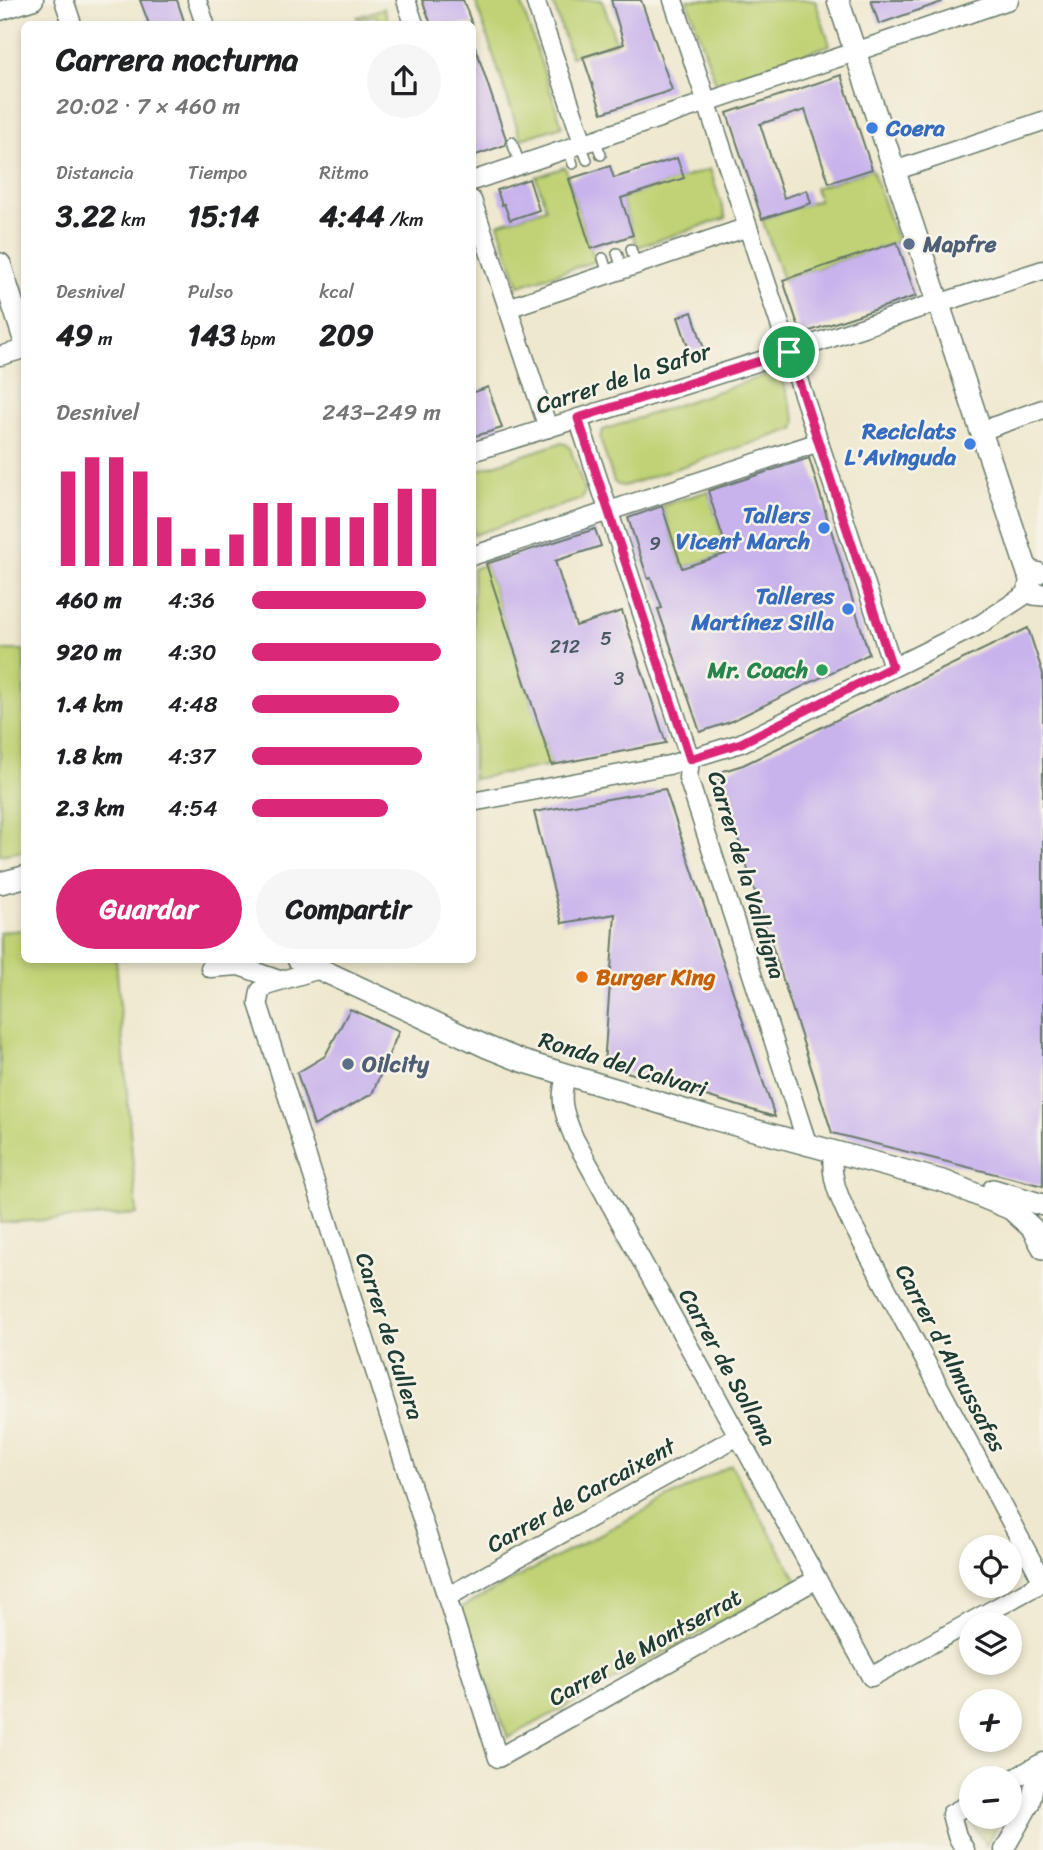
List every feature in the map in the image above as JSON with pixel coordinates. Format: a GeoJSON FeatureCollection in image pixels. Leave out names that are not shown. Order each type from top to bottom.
{"type":"FeatureCollection","features":[{"type":"Feature","properties":{"kind":"street"},"geometry":{"type":"LineString","coordinates":[[0,11],[33,0]]}},
{"type":"Feature","properties":{"kind":"street"},"geometry":{"type":"LineString","coordinates":[[64,0],[71,21]]}},
{"type":"Feature","properties":{"kind":"street"},"geometry":{"type":"LineString","coordinates":[[197,0],[204,21]]}},
{"type":"Feature","properties":{"kind":"street"},"geometry":{"type":"LineString","coordinates":[[406,0],[413,21]]}},
{"type":"Feature","properties":{"kind":"street"},"geometry":{"type":"LineString","coordinates":[[535,0],[584,151]]}},
{"type":"Feature","properties":{"kind":"street"},"geometry":{"type":"LineString","coordinates":[[673,0],[892,667]]}},
{"type":"Feature","properties":{"kind":"street"},"geometry":{"type":"LineString","coordinates":[[838,0],[861,50],[906,167],[944,301],[992,427],[1037,582]]}},
{"type":"Feature","properties":{"kind":"street"},"geometry":{"type":"LineString","coordinates":[[850,0],[861,50],[1037,582]]}},
{"type":"Feature","properties":{"kind":"street"},"geometry":{"type":"LineString","coordinates":[[476,179],[520,165],[584,151],[707,102],[1009,0]]}},
{"type":"Feature","properties":{"kind":"street"},"geometry":{"type":"LineString","coordinates":[[906,167],[1043,121]]}},
{"type":"Feature","properties":{"kind":"street"},"geometry":{"type":"LineString","coordinates":[[476,212],[548,428]]}},
{"type":"Feature","properties":{"kind":"street"},"geometry":{"type":"LineString","coordinates":[[508,308],[620,261],[748,227]]}},
{"type":"Feature","properties":{"kind":"street"},"geometry":{"type":"LineString","coordinates":[[0,264],[21,329]]}},
{"type":"Feature","properties":{"kind":"street","name":"Carrer de la Safor"},"geometry":{"type":"LineString","coordinates":[[476,451],[1043,270]]}},
{"type":"Feature","properties":{"kind":"street"},"geometry":{"type":"LineString","coordinates":[[0,356],[21,340]]}},
{"type":"Feature","properties":{"kind":"street"},"geometry":{"type":"LineString","coordinates":[[992,427],[1043,409]]}},
{"type":"Feature","properties":{"kind":"street","name":"Carrer de la Valldigna"},"geometry":{"type":"LineString","coordinates":[[578,418],[690,759],[690,786],[808,1146]]}},
{"type":"Feature","properties":{"kind":"street"},"geometry":{"type":"LineString","coordinates":[[476,555],[819,442]]}},
{"type":"Feature","properties":{"kind":"street"},"geometry":{"type":"LineString","coordinates":[[476,801],[690,759],[741,743],[981,624],[1037,582]]}},
{"type":"Feature","properties":{"kind":"street"},"geometry":{"type":"LineString","coordinates":[[0,883],[21,878]]}},
{"type":"Feature","properties":{"kind":"street"},"geometry":{"type":"LineString","coordinates":[[0,892],[21,889]]}},
{"type":"Feature","properties":{"kind":"street"},"geometry":{"type":"LineString","coordinates":[[210,968],[236,963]]}},
{"type":"Feature","properties":{"kind":"street"},"geometry":{"type":"LineString","coordinates":[[249,963],[273,978],[320,965]]}},
{"type":"Feature","properties":{"kind":"street","name":"Ronda del Calvari"},"geometry":{"type":"LineString","coordinates":[[320,965],[487,1047],[523,1061],[710,1118],[946,1182],[1011,1209],[1032,1228],[1043,1248]]}},
{"type":"Feature","properties":{"kind":"street","name":"Carrer de Cullera"},"geometry":{"type":"LineString","coordinates":[[273,978],[262,988],[258,1003],[498,1758]]}},
{"type":"Feature","properties":{"kind":"street","name":"Carrer de Sollana"},"geometry":{"type":"LineString","coordinates":[[567,1074],[562,1101],[564,1114],[574,1138],[871,1677],[1043,1582]]}},
{"type":"Feature","properties":{"kind":"street","name":"Carrer d'Almussafes"},"geometry":{"type":"LineString","coordinates":[[833,1153],[833,1181],[848,1216],[1043,1582]]}},
{"type":"Feature","properties":{"kind":"street","name":"Ronda del Calvari"},"geometry":{"type":"LineString","coordinates":[[946,1182],[969,1184],[1043,1205]]}},
{"type":"Feature","properties":{"kind":"street","name":"Carrer de Carcaixent"},"geometry":{"type":"LineString","coordinates":[[447,1597],[738,1436]]}},
{"type":"Feature","properties":{"kind":"street","name":"Carrer de Montserrat"},"geometry":{"type":"LineString","coordinates":[[498,1758],[817,1579]]}},
{"type":"Feature","properties":{"kind":"street"},"geometry":{"type":"LineString","coordinates":[[1022,1773],[1043,1762]]}},
{"type":"Feature","properties":{"kind":"street"},"geometry":{"type":"LineString","coordinates":[[1004,1850],[1037,1798],[1034,1786],[1043,1767]]}},
{"type":"Feature","properties":{"kind":"street"},"geometry":{"type":"LineString","coordinates":[[959,1809],[951,1814],[957,1836],[965,1850]]}},
{"type":"Feature","properties":{"kind":"lane"},"geometry":{"type":"LineString","coordinates":[[512,142],[520,165]]}},
{"type":"Feature","properties":{"kind":"green space"},"geometry":{"type":"Polygon","coordinates":[[[475,0],[520,0],[562,126],[521,139],[475,0]]]}},
{"type":"Feature","properties":{"kind":"green space"},"geometry":{"type":"Polygon","coordinates":[[[552,0],[602,0],[616,42],[571,57],[552,0]]]}},
{"type":"Feature","properties":{"kind":"green space"},"geometry":{"type":"Polygon","coordinates":[[[687,0],[815,0],[830,45],[716,83],[687,0]]]}},
{"type":"Feature","properties":{"kind":"green space"},"geometry":{"type":"Polygon","coordinates":[[[384,8],[388,21],[378,21],[376,15],[358,20],[357,17],[384,8]]]}},
{"type":"Feature","properties":{"kind":"green space"},"geometry":{"type":"Polygon","coordinates":[[[565,167],[595,261],[519,286],[498,224],[546,208],[536,177],[565,167]]]}},
{"type":"Feature","properties":{"kind":"green space"},"geometry":{"type":"Polygon","coordinates":[[[710,169],[726,218],[637,247],[621,198],[710,169]]]}},
{"type":"Feature","properties":{"kind":"green space"},"geometry":{"type":"Polygon","coordinates":[[[872,169],[897,242],[783,280],[762,219],[819,200],[815,188],[872,169]]]}},
{"type":"Feature","properties":{"kind":"green space"},"geometry":{"type":"Polygon","coordinates":[[[772,373],[778,374],[782,379],[796,422],[794,429],[624,486],[614,482],[600,438],[603,430],[772,373]]]}},
{"type":"Feature","properties":{"kind":"green space"},"geometry":{"type":"Polygon","coordinates":[[[560,443],[566,444],[570,448],[585,491],[582,499],[476,534],[476,471],[560,443]]]}},
{"type":"Feature","properties":{"kind":"green space"},"geometry":{"type":"Polygon","coordinates":[[[708,491],[728,553],[682,568],[662,506],[708,491]]]}},
{"type":"Feature","properties":{"kind":"green space"},"geometry":{"type":"Polygon","coordinates":[[[486,564],[552,765],[476,778],[476,568],[486,564]]]}},
{"type":"Feature","properties":{"kind":"green space"},"geometry":{"type":"Polygon","coordinates":[[[0,650],[21,650],[21,852],[0,855],[0,650]]]}},
{"type":"Feature","properties":{"kind":"green space"},"geometry":{"type":"Polygon","coordinates":[[[21,930],[21,963],[116,963],[137,1214],[0,1223],[0,932],[21,930]]]}},
{"type":"Feature","properties":{"kind":"green space"},"geometry":{"type":"Polygon","coordinates":[[[731,1465],[797,1580],[508,1738],[460,1608],[731,1465]]]}},
{"type":"Feature","properties":{"kind":"green space"},"geometry":{"type":"Polygon","coordinates":[[[976,1829],[995,1829],[986,1845],[976,1829]]]}},
{"type":"Feature","properties":{"kind":"building"},"geometry":{"type":"Polygon","coordinates":[[[140,0],[177,0],[184,21],[148,21],[140,0]]]}},
{"type":"Feature","properties":{"kind":"building"},"geometry":{"type":"Polygon","coordinates":[[[422,0],[463,0],[471,21],[430,21],[422,0]]]}},
{"type":"Feature","properties":{"kind":"building"},"geometry":{"type":"Polygon","coordinates":[[[611,0],[641,0],[672,90],[602,113],[583,57],[624,44],[611,0]]]}},
{"type":"Feature","properties":{"kind":"building"},"geometry":{"type":"Polygon","coordinates":[[[871,0],[941,0],[942,2],[879,24],[871,0]]]}},
{"type":"Feature","properties":{"kind":"building"},"geometry":{"type":"Polygon","coordinates":[[[476,49],[506,139],[505,145],[476,155],[476,49]]]}},
{"type":"Feature","properties":{"kind":"building"},"geometry":{"type":"Polygon","coordinates":[[[841,75],[872,169],[829,183],[805,110],[760,124],[784,198],[807,190],[811,203],[762,219],[727,113],[841,75]]]}},
{"type":"Feature","properties":{"kind":"building"},"geometry":{"type":"Polygon","coordinates":[[[677,158],[684,178],[621,198],[633,235],[591,249],[569,179],[610,166],[614,178],[677,158]]]}},
{"type":"Feature","properties":{"kind":"building"},"geometry":{"type":"Polygon","coordinates":[[[529,179],[539,210],[510,220],[497,190],[529,179]]]}},
{"type":"Feature","properties":{"kind":"building"},"geometry":{"type":"Polygon","coordinates":[[[897,242],[916,296],[801,334],[783,280],[897,242]]]}},
{"type":"Feature","properties":{"kind":"building"},"geometry":{"type":"Polygon","coordinates":[[[692,312],[704,349],[690,353],[678,317],[692,312]]]}},
{"type":"Feature","properties":{"kind":"building"},"geometry":{"type":"Polygon","coordinates":[[[488,387],[502,428],[476,436],[476,392],[488,387]]]}},
{"type":"Feature","properties":{"kind":"building"},"geometry":{"type":"Polygon","coordinates":[[[809,458],[869,654],[730,722],[700,732],[658,609],[662,608],[651,578],[648,579],[628,518],[662,506],[682,568],[728,553],[708,491],[809,458]]]}},
{"type":"Feature","properties":{"kind":"building"},"geometry":{"type":"Polygon","coordinates":[[[595,529],[601,546],[555,561],[576,626],[622,611],[666,743],[552,765],[486,564],[595,529]]]}},
{"type":"Feature","properties":{"kind":"building"},"geometry":{"type":"Polygon","coordinates":[[[1028,628],[1043,674],[1043,1186],[832,1133],[717,773],[743,765],[1028,628]]]}},
{"type":"Feature","properties":{"kind":"building"},"geometry":{"type":"Polygon","coordinates":[[[665,789],[775,1117],[604,1065],[615,914],[562,923],[534,812],[665,789]]]}},
{"type":"Feature","properties":{"kind":"building","name":"Oilcity"},"geometry":{"type":"Polygon","coordinates":[[[350,1009],[399,1031],[372,1094],[314,1126],[297,1073],[325,1056],[350,1009]]]}},
{"type":"Feature","properties":{"kind":"place","name":"Coera"},"geometry":{"type":"Point","coordinates":[872,128]}},
{"type":"Feature","properties":{"kind":"place","name":"Mapfre"},"geometry":{"type":"Point","coordinates":[909,244]}},
{"type":"Feature","properties":{"kind":"place","name":"Reciclats L'Avinguda"},"geometry":{"type":"Point","coordinates":[970,444]}},
{"type":"Feature","properties":{"kind":"place","name":"Tallers Vicent March"},"geometry":{"type":"Point","coordinates":[824,528]}},
{"type":"Feature","properties":{"kind":"place","name":"Talleres Martínez Silla"},"geometry":{"type":"Point","coordinates":[848,609]}},
{"type":"Feature","properties":{"kind":"place","name":"Mr. Coach"},"geometry":{"type":"Point","coordinates":[822,670]}},
{"type":"Feature","properties":{"kind":"place","name":"Burger King"},"geometry":{"type":"Point","coordinates":[582,977]}},
{"type":"Feature","properties":{"kind":"place","name":"Oilcity"},"geometry":{"type":"Point","coordinates":[348,1064]}},
{"type":"Feature","properties":{"kind":"route"},"geometry":{"type":"LineString","coordinates":[[789,352],[892,667],[741,743],[690,759],[578,418],[789,352]]}}]}
